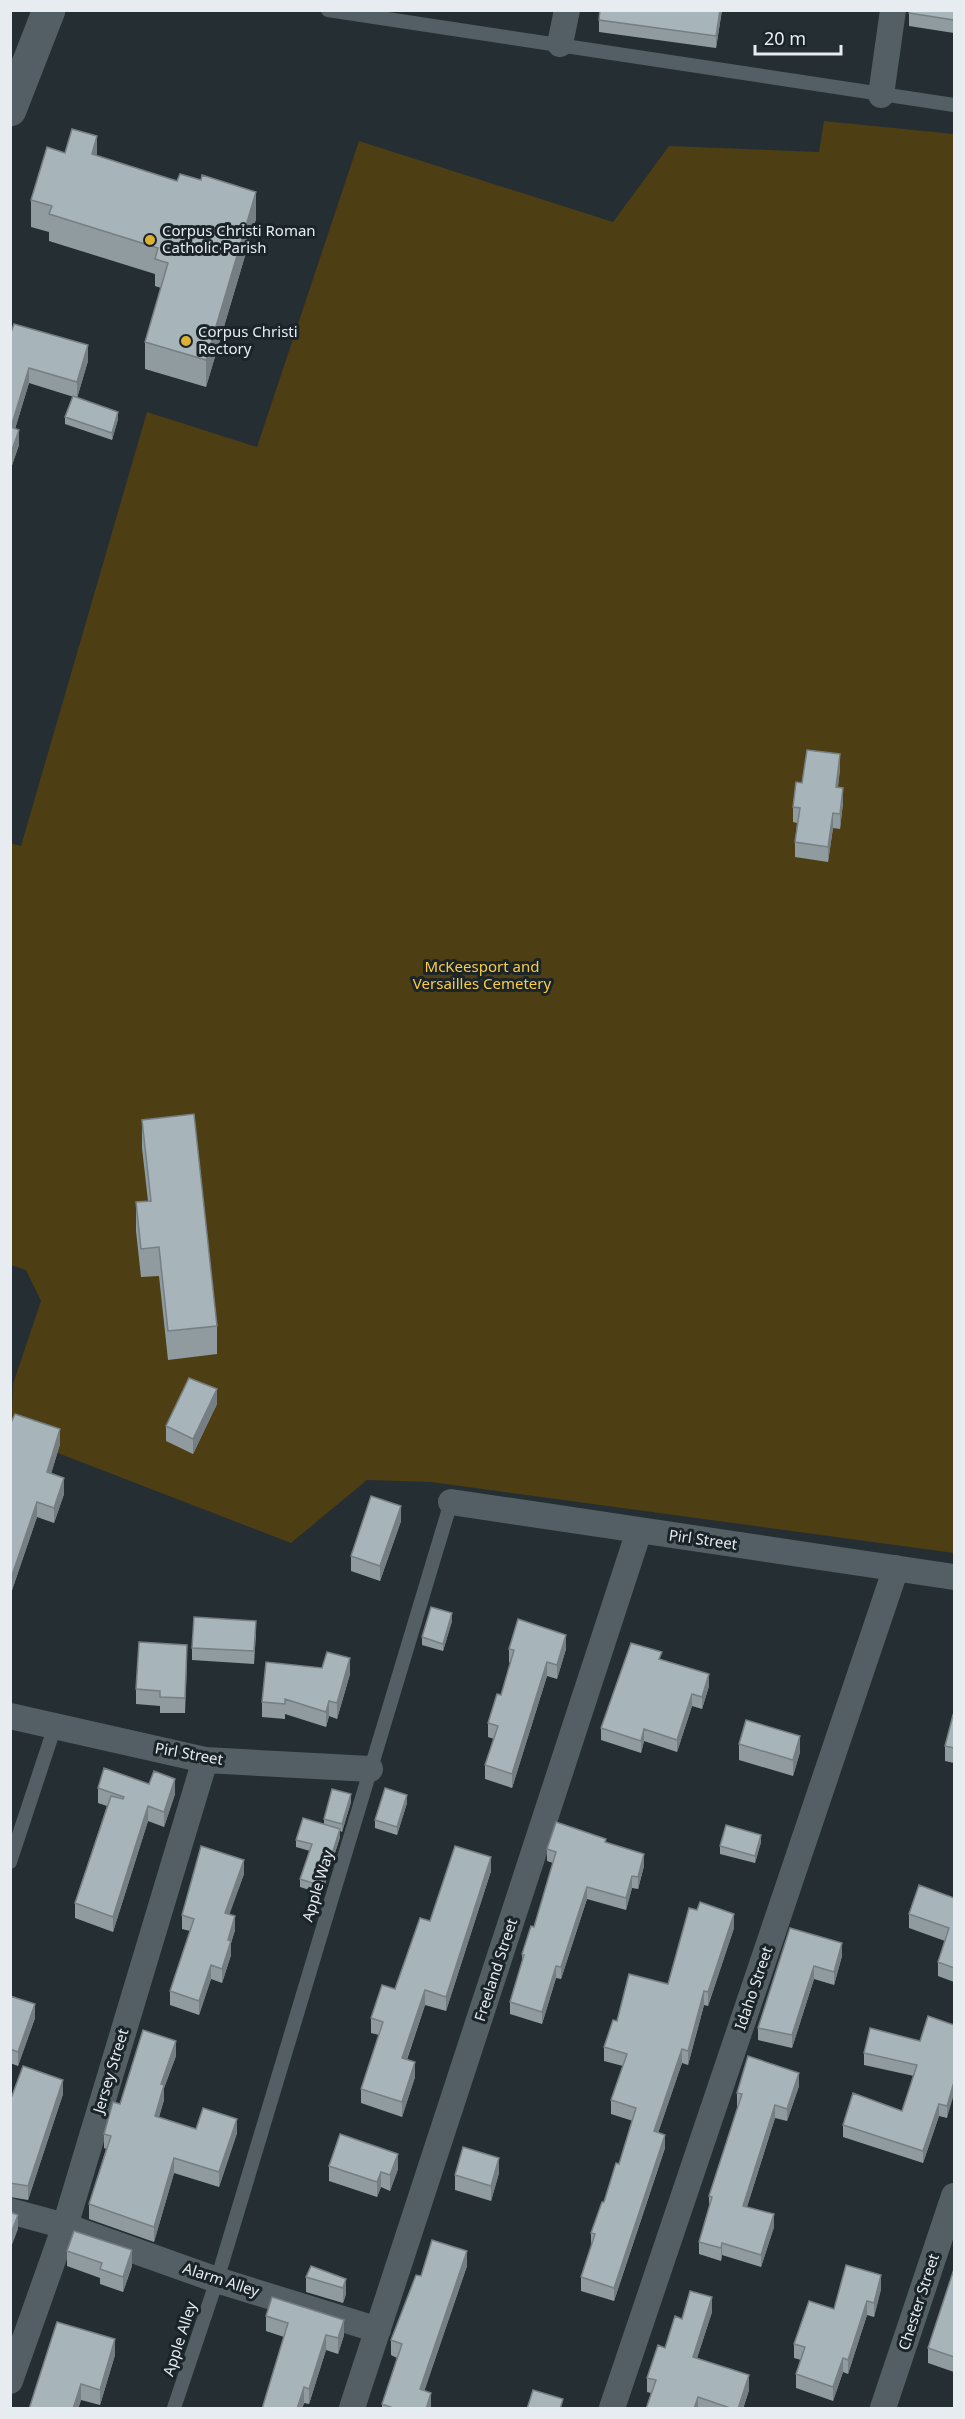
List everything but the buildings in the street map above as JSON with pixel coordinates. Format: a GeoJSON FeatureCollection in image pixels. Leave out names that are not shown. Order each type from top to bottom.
{"type":"FeatureCollection","features":[{"type":"Feature","properties":{"kind":"street"},"geometry":{"type":"LineString","coordinates":[[10,110],[49,10]]}},
{"type":"Feature","properties":{"kind":"street"},"geometry":{"type":"LineString","coordinates":[[560,44],[567,10]]}},
{"type":"Feature","properties":{"kind":"street"},"geometry":{"type":"LineString","coordinates":[[881,95],[893,10]]}},
{"type":"Feature","properties":{"kind":"street","name":"Pirl Street"},"geometry":{"type":"LineString","coordinates":[[451,1502],[954,1577]]}},
{"type":"Feature","properties":{"kind":"street","name":"Freeland Street"},"geometry":{"type":"LineString","coordinates":[[352,2409],[639,1531]]}},
{"type":"Feature","properties":{"kind":"street","name":"Idaho Street"},"geometry":{"type":"LineString","coordinates":[[612,2409],[896,1568]]}},
{"type":"Feature","properties":{"kind":"street","name":"Pirl Street"},"geometry":{"type":"LineString","coordinates":[[10,1716],[206,1760],[370,1768]]}},
{"type":"Feature","properties":{"kind":"street","name":"Jersey Street"},"geometry":{"type":"LineString","coordinates":[[10,2381],[65,2226],[206,1760]]}},
{"type":"Feature","properties":{"kind":"street","name":"Chester Street"},"geometry":{"type":"LineString","coordinates":[[884,2409],[954,2196]]}},
{"type":"Feature","properties":{"kind":"street","name":"Alarm Alley"},"geometry":{"type":"LineString","coordinates":[[10,2211],[65,2226],[217,2280],[378,2330]]}},
{"type":"Feature","properties":{"kind":"lane"},"geometry":{"type":"LineString","coordinates":[[328,10],[954,105]]}},
{"type":"Feature","properties":{"kind":"lane","name":"Apple Way"},"geometry":{"type":"LineString","coordinates":[[217,2280],[451,1502]]}},
{"type":"Feature","properties":{"kind":"lane"},"geometry":{"type":"LineString","coordinates":[[10,1862],[55,1726]]}},
{"type":"Feature","properties":{"kind":"lane","name":"Apple Alley"},"geometry":{"type":"LineString","coordinates":[[174,2409],[217,2280]]}},
{"type":"Feature","properties":{"kind":"green space","name":"McKeesport and Versailles Cemetery"},"geometry":{"type":"Polygon","coordinates":[[[824,121],[954,134],[954,1553],[431,1482],[367,1480],[291,1543],[11,1435],[13,1384],[41,1301],[26,1270],[11,1265],[10,843],[21,846],[147,412],[257,447],[359,141],[613,222],[669,146],[819,152],[824,121]]]}},
{"type":"Feature","properties":{"kind":"place","name":"Corpus Christi Roman Catholic Parish"},"geometry":{"type":"Point","coordinates":[150,240]}},
{"type":"Feature","properties":{"kind":"place","name":"Corpus Christi Rectory"},"geometry":{"type":"Point","coordinates":[186,341]}}]}
